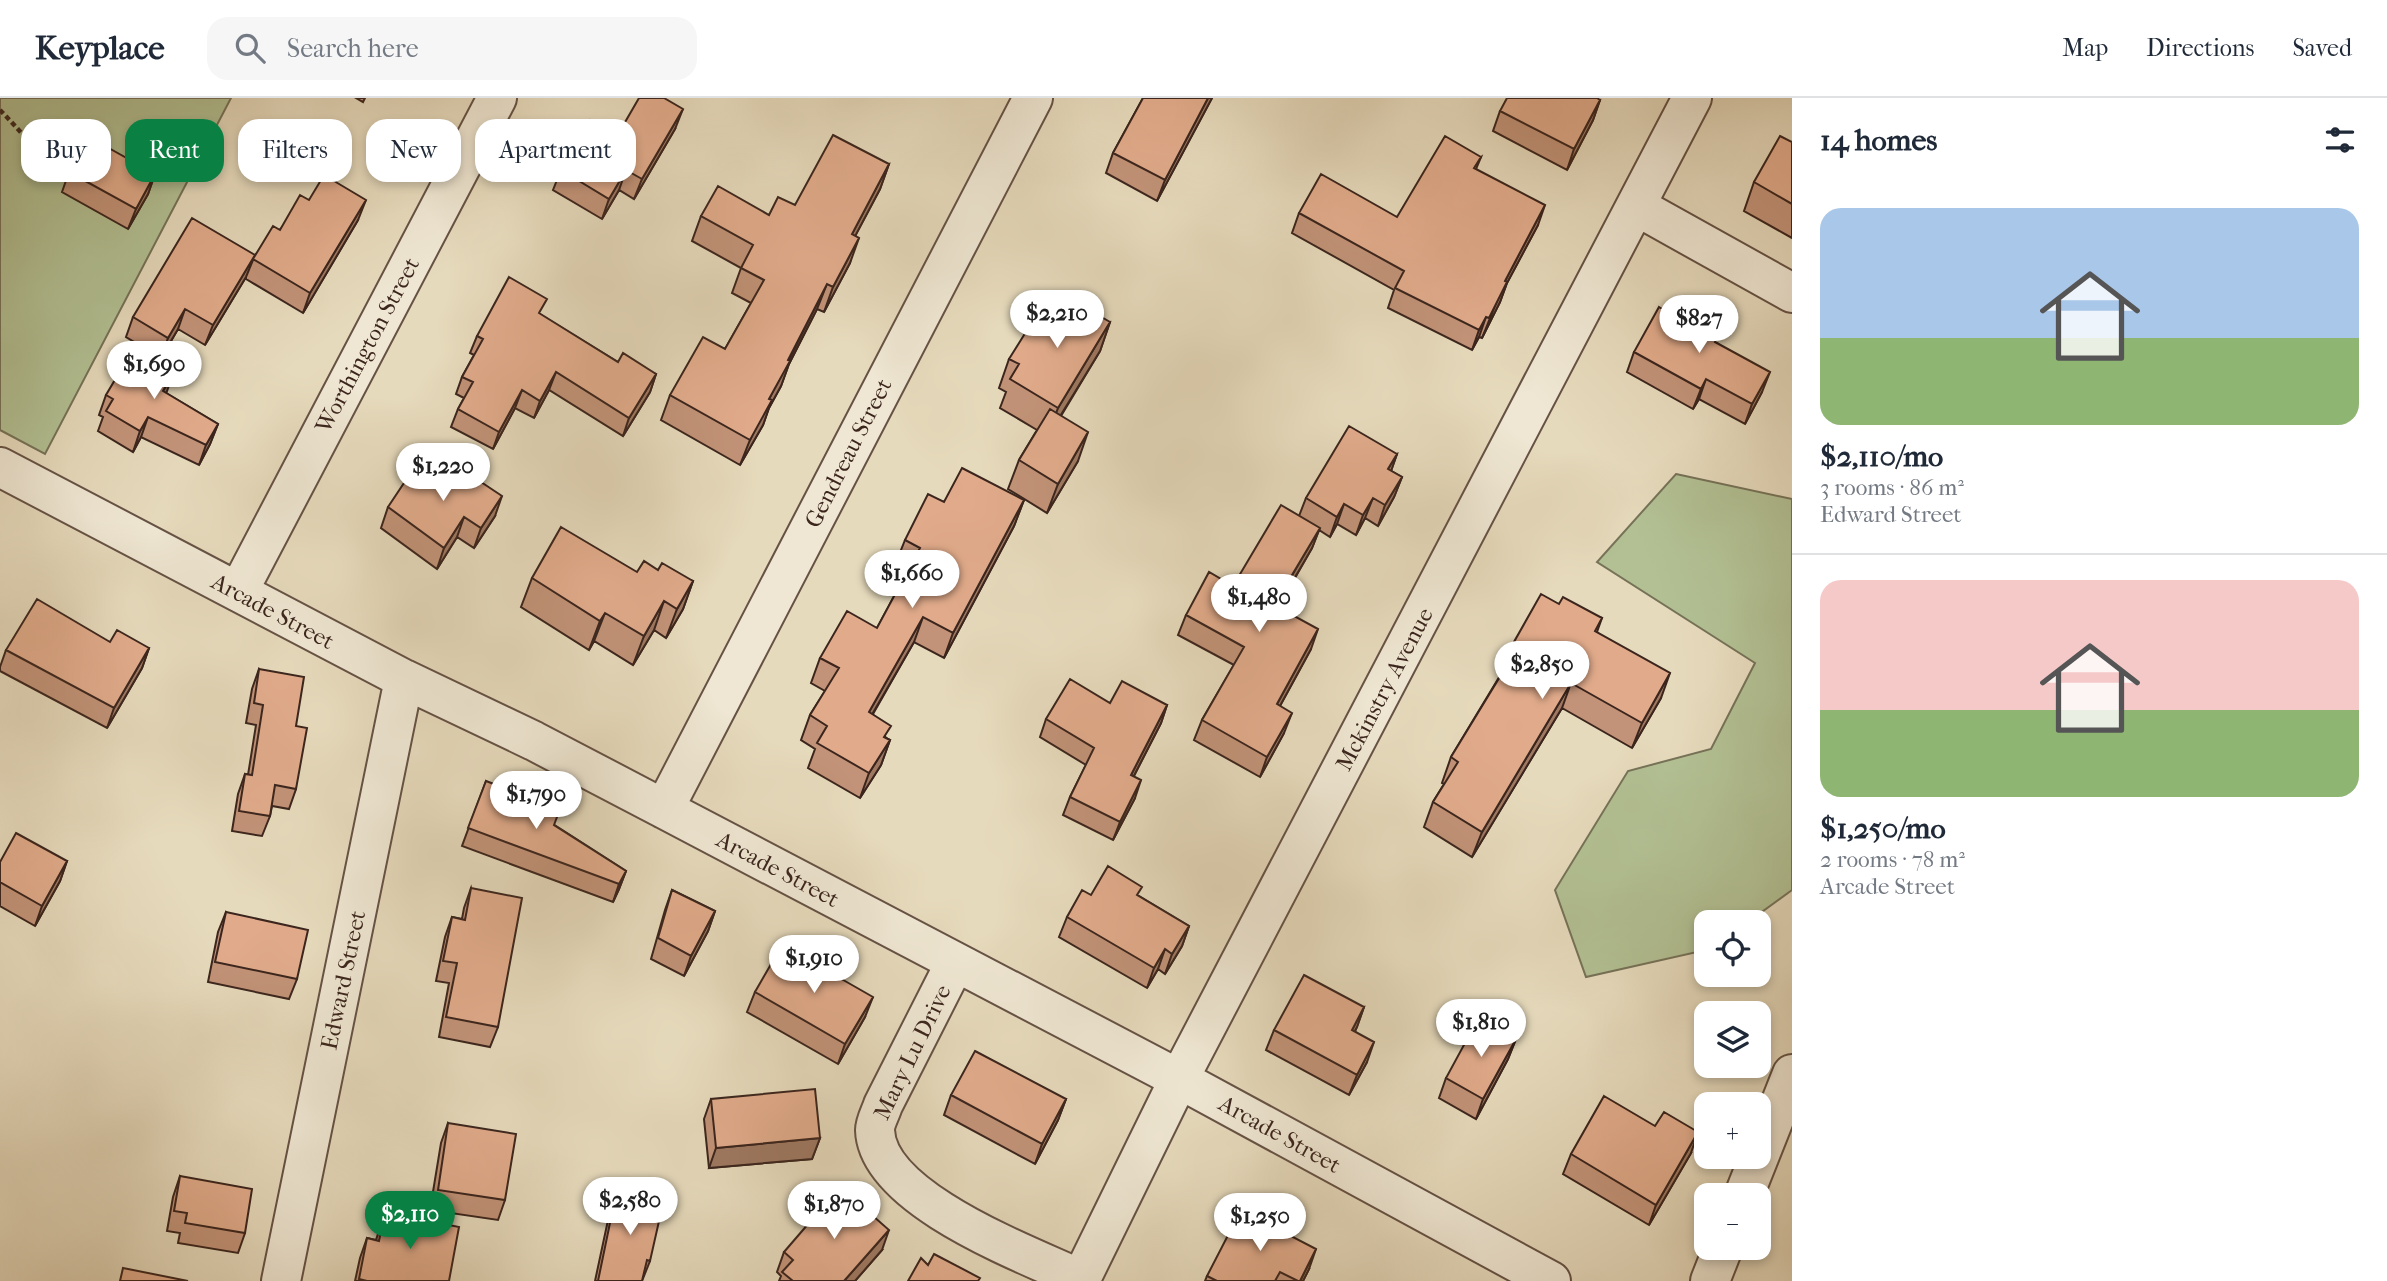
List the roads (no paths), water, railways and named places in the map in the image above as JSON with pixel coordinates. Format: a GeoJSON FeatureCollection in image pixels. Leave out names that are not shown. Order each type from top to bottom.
{"type":"FeatureCollection","features":[{"type":"Feature","properties":{"kind":"street","name":"Worthington Street"},"geometry":{"type":"LineString","coordinates":[[238,592],[497,98]]}},
{"type":"Feature","properties":{"kind":"street","name":"Gendreau Street"},"geometry":{"type":"LineString","coordinates":[[664,808],[1033,98]]}},
{"type":"Feature","properties":{"kind":"street","name":"Mckinstry Avenue"},"geometry":{"type":"LineString","coordinates":[[1080,1280],[1179,1079],[1692,98]]}},
{"type":"Feature","properties":{"kind":"street"},"geometry":{"type":"LineString","coordinates":[[1636,206],[1792,293]]}},
{"type":"Feature","properties":{"kind":"street","name":"Arcade Street"},"geometry":{"type":"LineString","coordinates":[[0,467],[404,679],[534,741],[664,808],[1179,1079],[1551,1281]]}},
{"type":"Feature","properties":{"kind":"street","name":"Edward Street"},"geometry":{"type":"LineString","coordinates":[[281,1281],[404,679]]}},
{"type":"Feature","properties":{"kind":"street","name":"Mary Lu Drive"},"geometry":{"type":"LineString","coordinates":[[955,963],[883,1105],[875,1128],[879,1150],[892,1172],[925,1199],[970,1228],[1080,1280]]}},
{"type":"Feature","properties":{"kind":"street"},"geometry":{"type":"LineString","coordinates":[[1749,1183],[1792,1074]]}},
{"type":"Feature","properties":{"kind":"street"},"geometry":{"type":"LineString","coordinates":[[1710,1281],[1718,1260]]}}]}
